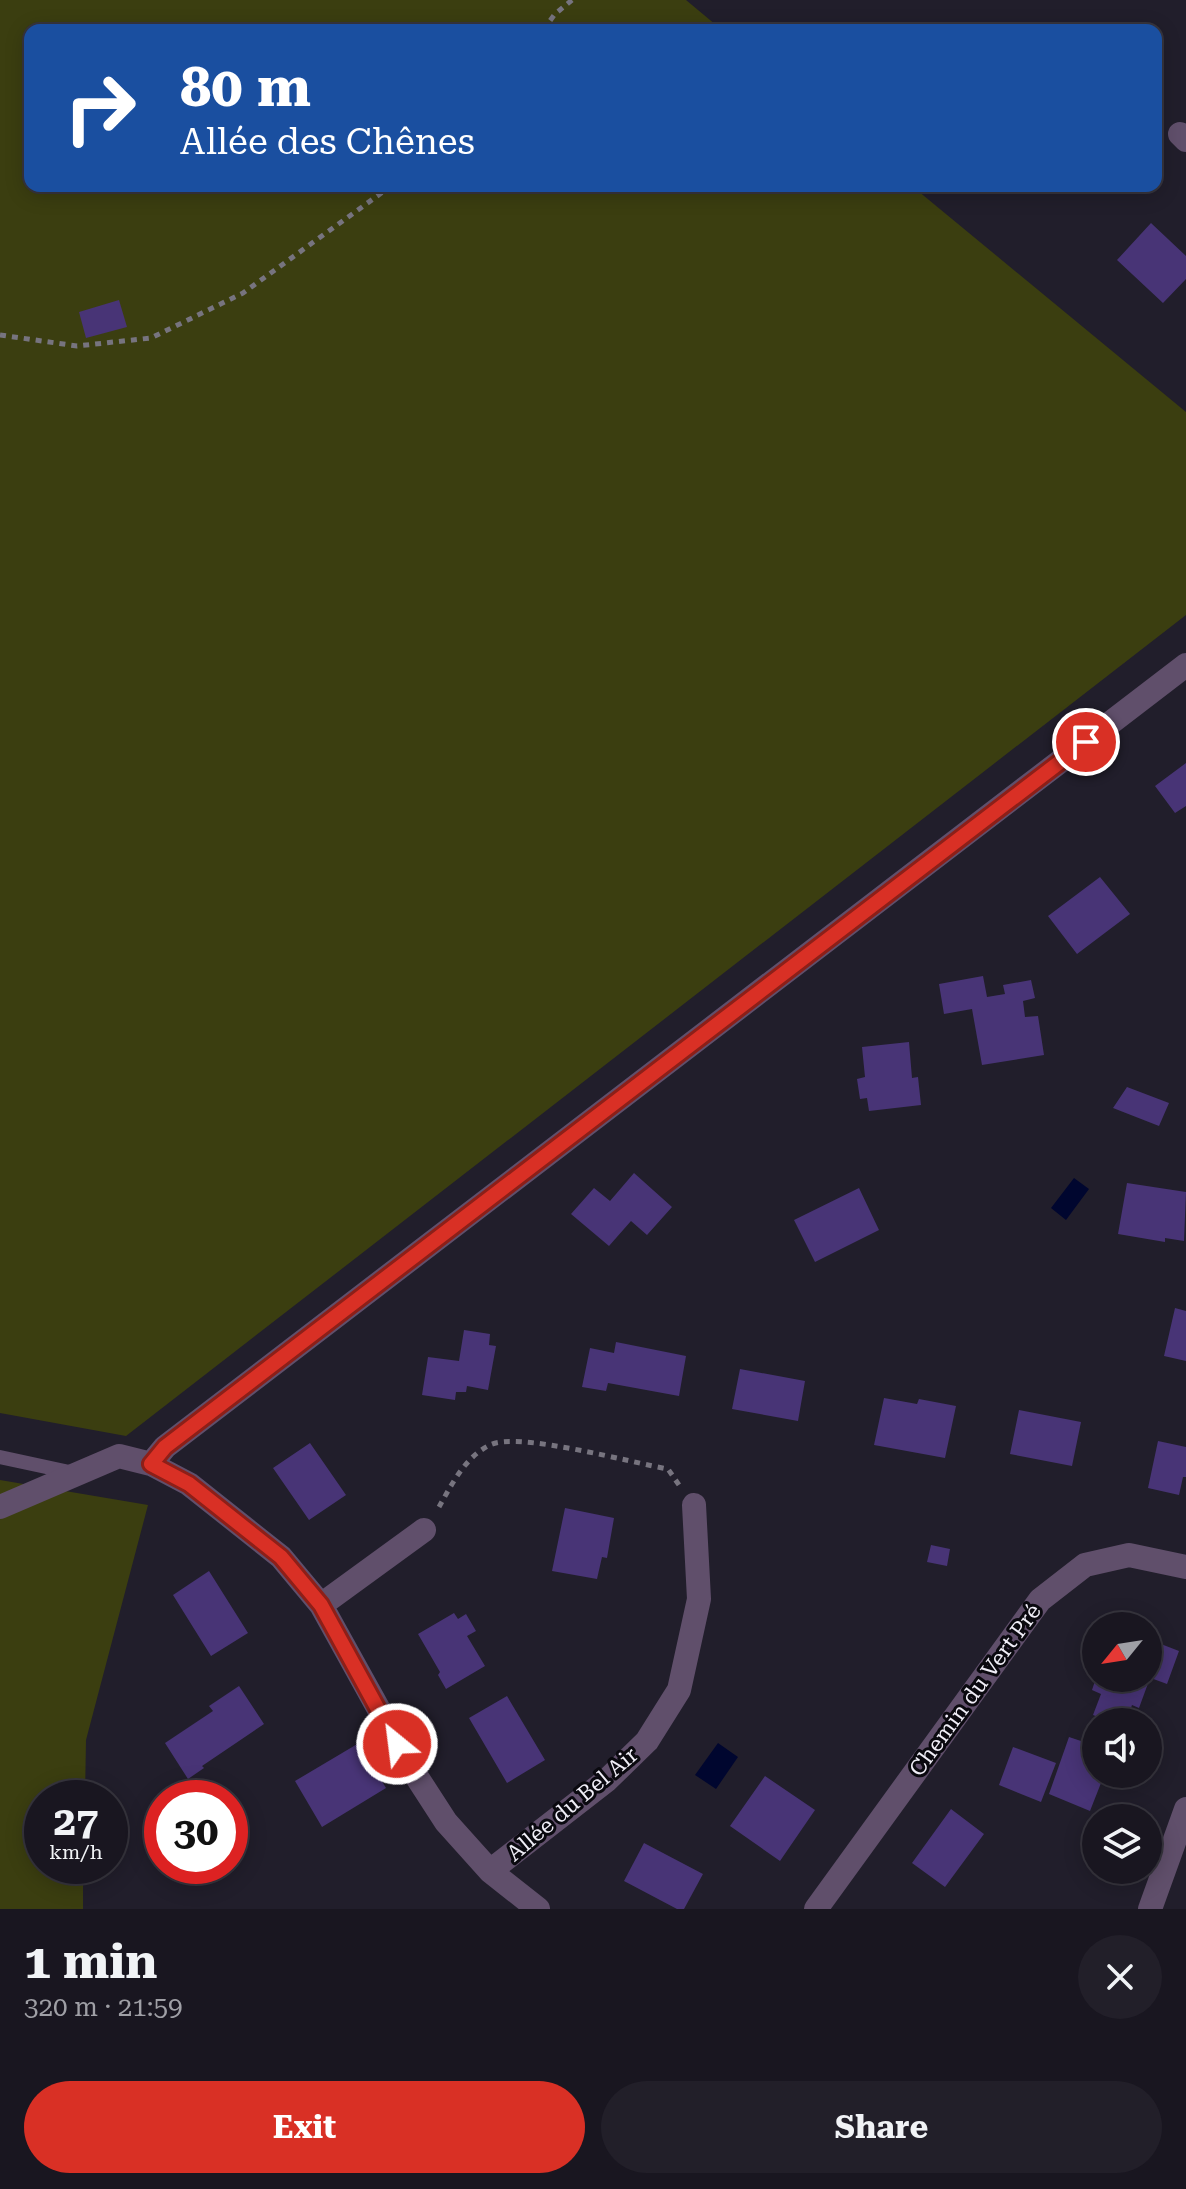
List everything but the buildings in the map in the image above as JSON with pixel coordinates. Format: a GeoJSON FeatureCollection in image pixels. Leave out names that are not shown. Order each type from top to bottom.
{"type":"FeatureCollection","features":[{"type":"Feature","properties":{"kind":"street"},"geometry":{"type":"LineString","coordinates":[[151,1464],[165,1447],[1186,665]]}},
{"type":"Feature","properties":{"kind":"street"},"geometry":{"type":"LineString","coordinates":[[0,1507],[119,1456],[151,1464],[189,1484],[281,1557],[321,1605],[413,1771],[446,1822],[490,1871],[538,1909]]}},
{"type":"Feature","properties":{"kind":"street","name":"Allée du Bel Air"},"geometry":{"type":"LineString","coordinates":[[490,1871],[607,1780],[647,1741],[679,1690],[699,1599],[694,1505]]}},
{"type":"Feature","properties":{"kind":"street"},"geometry":{"type":"LineString","coordinates":[[321,1605],[424,1530]]}},
{"type":"Feature","properties":{"kind":"street","name":"Chemin du Vert Pré"},"geometry":{"type":"LineString","coordinates":[[816,1909],[1040,1600],[1085,1565],[1129,1555],[1186,1567]]}},
{"type":"Feature","properties":{"kind":"street"},"geometry":{"type":"LineString","coordinates":[[1150,1909],[1186,1809]]}},
{"type":"Feature","properties":{"kind":"lane"},"geometry":{"type":"LineString","coordinates":[[0,1457],[78,1474]]}},
{"type":"Feature","properties":{"kind":"path"},"geometry":{"type":"LineString","coordinates":[[548,24],[572,0]]}},
{"type":"Feature","properties":{"kind":"path"},"geometry":{"type":"LineString","coordinates":[[0,335],[77,346],[151,338],[243,293],[383,192]]}},
{"type":"Feature","properties":{"kind":"path"},"geometry":{"type":"LineString","coordinates":[[424,1530],[465,1464],[491,1443],[529,1442],[668,1469],[694,1505]]}},
{"type":"Feature","properties":{"kind":"green space"},"geometry":{"type":"Polygon","coordinates":[[[0,0],[686,0],[715,24],[24,24],[24,192],[919,192],[1186,412],[1186,615],[126,1436],[0,1413],[0,0]]]}},
{"type":"Feature","properties":{"kind":"green space"},"geometry":{"type":"Polygon","coordinates":[[[0,1480],[148,1505],[86,1740],[85,1780],[24,1780],[24,1884],[83,1884],[83,1909],[0,1909],[0,1480]]]}},
{"type":"Feature","properties":{"kind":"water"},"geometry":{"type":"Polygon","coordinates":[[[1074,1178],[1089,1189],[1066,1220],[1051,1208],[1074,1178]]]}},
{"type":"Feature","properties":{"kind":"water"},"geometry":{"type":"Polygon","coordinates":[[[718,1743],[738,1757],[716,1789],[695,1775],[718,1743]]]}},
{"type":"Feature","properties":{"kind":"route"},"geometry":{"type":"LineString","coordinates":[[397,1744],[321,1605],[281,1557],[189,1484],[151,1464],[165,1447],[1086,742]]}}]}
